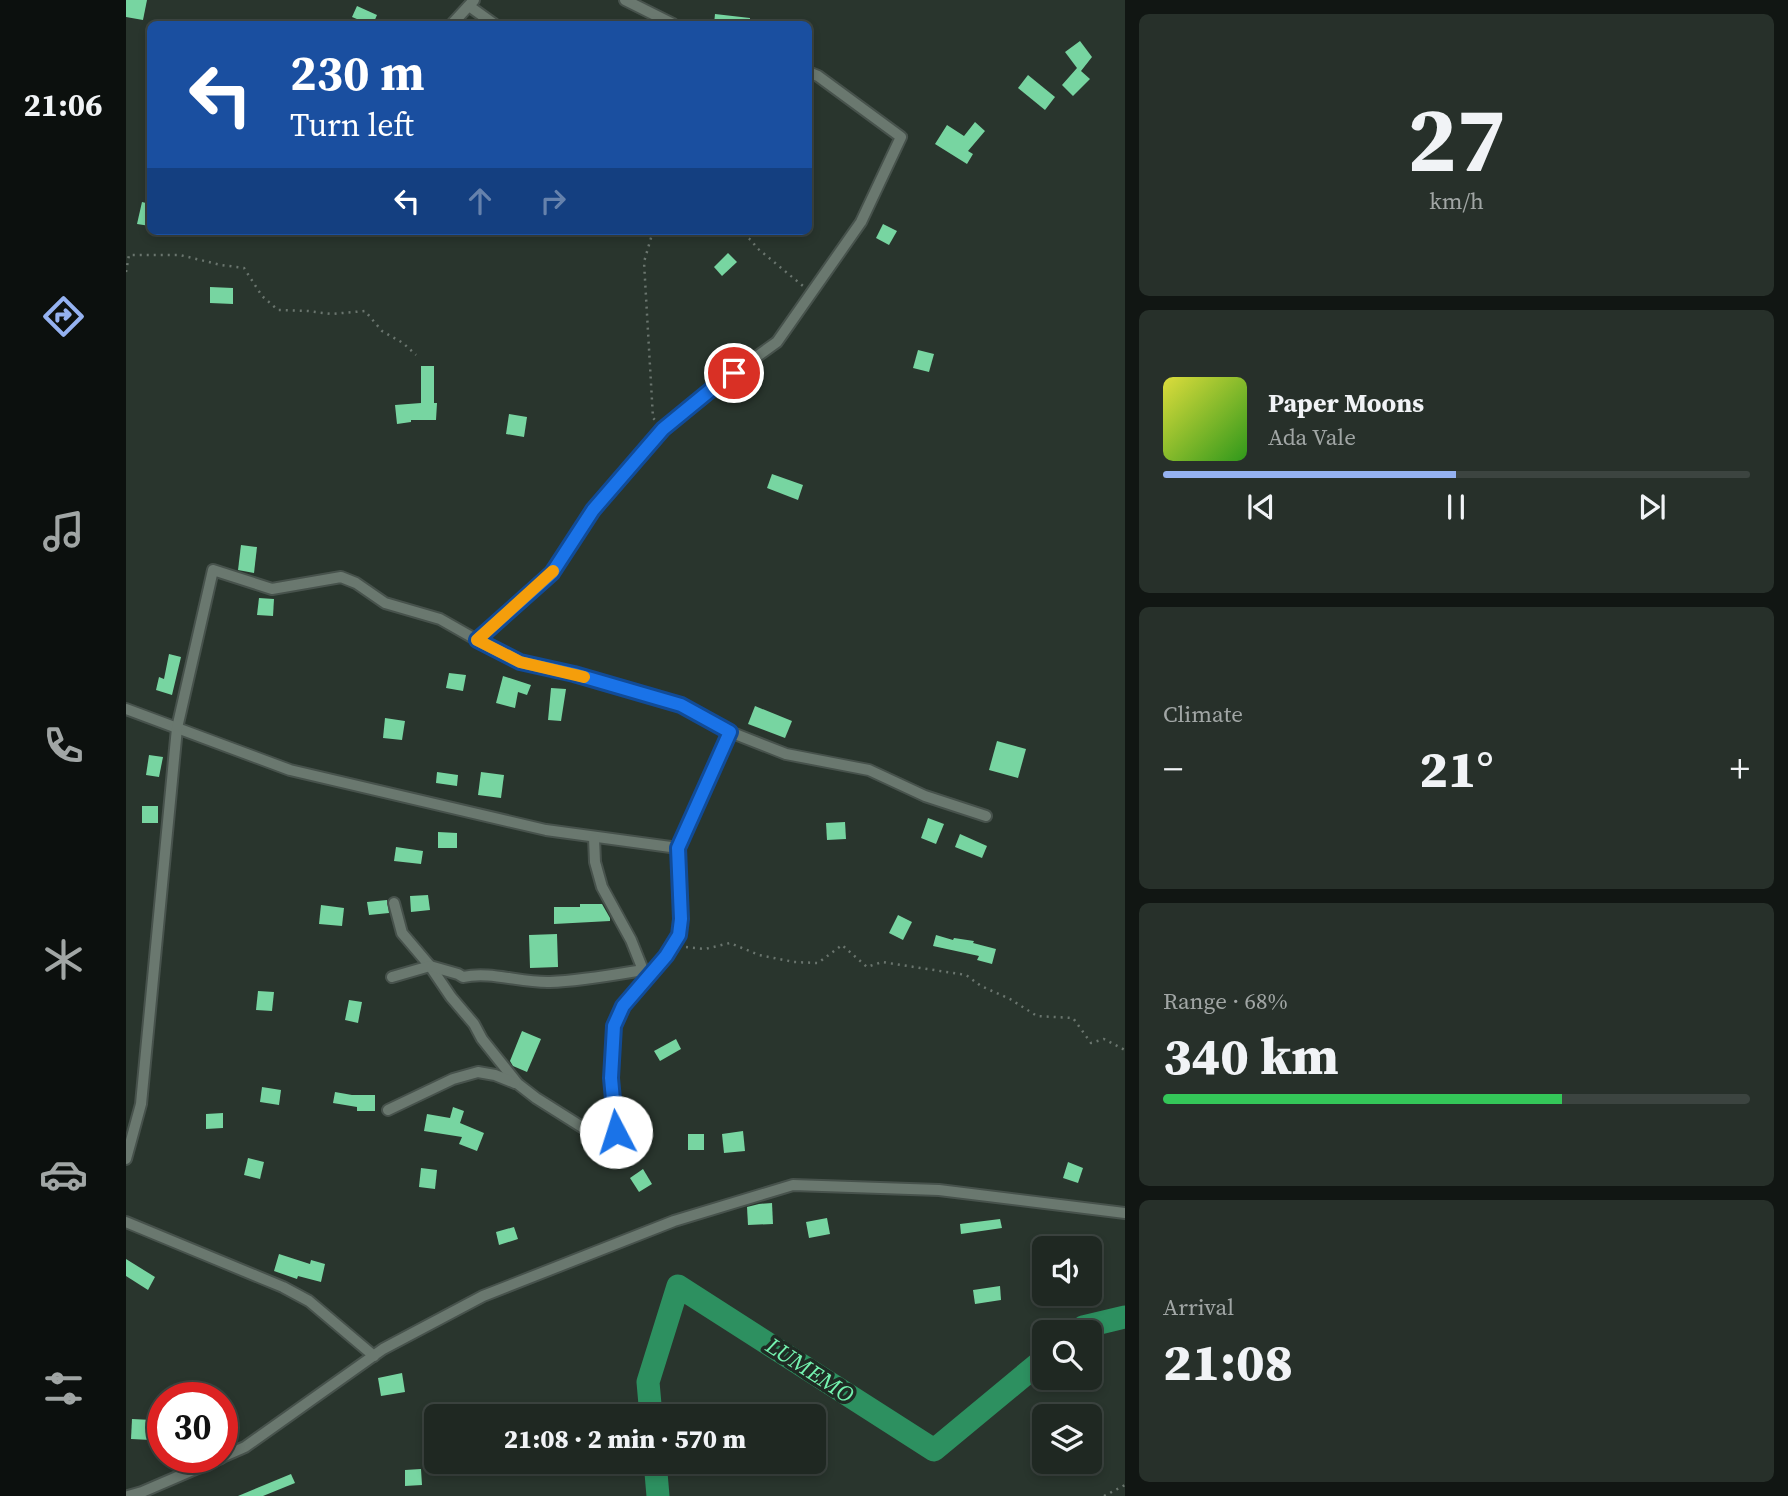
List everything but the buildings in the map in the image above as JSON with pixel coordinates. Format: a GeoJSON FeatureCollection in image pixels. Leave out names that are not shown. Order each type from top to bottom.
{"type":"FeatureCollection","features":[{"type":"Feature","properties":{"kind":"street"},"geometry":{"type":"LineString","coordinates":[[625,0],[667,21]]}},
{"type":"Feature","properties":{"kind":"street"},"geometry":{"type":"LineString","coordinates":[[456,21],[472,3],[491,21]]}},
{"type":"Feature","properties":{"kind":"street"},"geometry":{"type":"LineString","coordinates":[[477,640],[552,573],[593,510],[663,429],[713,388],[777,342],[861,222],[901,137],[812,74]]}},
{"type":"Feature","properties":{"kind":"street"},"geometry":{"type":"LineString","coordinates":[[126,1159],[141,1104],[177,728],[213,570],[272,589],[341,577],[356,583],[385,603],[440,619],[520,662],[574,674],[681,705],[730,732],[786,754],[869,770],[925,796],[986,816]]}},
{"type":"Feature","properties":{"kind":"street"},"geometry":{"type":"LineString","coordinates":[[126,709],[290,771],[546,830],[678,848]]}},
{"type":"Feature","properties":{"kind":"street"},"geometry":{"type":"LineString","coordinates":[[394,903],[402,933],[430,966],[518,1084],[601,1139],[611,1139],[616,1130],[611,1078],[614,1026],[623,1006],[645,973],[666,956],[679,935],[681,919],[678,848],[730,732]]}},
{"type":"Feature","properties":{"kind":"street"},"geometry":{"type":"LineString","coordinates":[[594,838],[595,862],[602,887],[631,940],[645,973]]}},
{"type":"Feature","properties":{"kind":"street"},"geometry":{"type":"LineString","coordinates":[[392,977],[430,966],[463,977],[476,975],[550,982],[645,973]]}},
{"type":"Feature","properties":{"kind":"street"},"geometry":{"type":"LineString","coordinates":[[388,1111],[453,1079],[478,1072],[518,1084]]}},
{"type":"Feature","properties":{"kind":"street"},"geometry":{"type":"LineString","coordinates":[[238,1450],[383,1349],[483,1296],[674,1221],[793,1185],[939,1190],[1125,1213]]}},
{"type":"Feature","properties":{"kind":"street"},"geometry":{"type":"LineString","coordinates":[[126,1222],[283,1287],[309,1301],[374,1356]]}},
{"type":"Feature","properties":{"kind":"street"},"geometry":{"type":"LineString","coordinates":[[128,1496],[185,1473]]}},
{"type":"Feature","properties":{"kind":"path"},"geometry":{"type":"LineString","coordinates":[[652,235],[644,261],[653,418],[663,429]]}},
{"type":"Feature","properties":{"kind":"path"},"geometry":{"type":"LineString","coordinates":[[743,235],[811,292]]}},
{"type":"Feature","properties":{"kind":"path"},"geometry":{"type":"LineString","coordinates":[[126,272],[129,255],[180,255],[244,268],[262,296],[278,310],[331,314],[365,311],[382,331],[403,343],[416,355]]}},
{"type":"Feature","properties":{"kind":"path"},"geometry":{"type":"LineString","coordinates":[[672,946],[705,949],[730,943],[759,955],[794,962],[818,963],[842,945],[867,967],[882,962],[966,975],[1037,1016],[1073,1018],[1091,1043],[1104,1039],[1125,1050]]}},
{"type":"Feature","properties":{"kind":"path"},"geometry":{"type":"LineString","coordinates":[[1104,1496],[1125,1485]]}},
{"type":"Feature","properties":{"kind":"waterway","name":"LUMEMO"},"geometry":{"type":"LineString","coordinates":[[650,1404],[648,1382],[678,1286],[934,1450],[1032,1369]]}},
{"type":"Feature","properties":{"kind":"waterway","name":"LUMEMO"},"geometry":{"type":"LineString","coordinates":[[1102,1322],[1125,1317]]}},
{"type":"Feature","properties":{"kind":"waterway","name":"LUMEMO"},"geometry":{"type":"LineString","coordinates":[[656,1474],[658,1496]]}},
{"type":"Feature","properties":{"kind":"slow traffic"},"geometry":{"type":"LineString","coordinates":[[553,571],[477,640],[520,662],[584,677]]}},
{"type":"Feature","properties":{"kind":"route"},"geometry":{"type":"LineString","coordinates":[[616,1132],[611,1091],[614,1026],[623,1006],[666,956],[679,935],[681,919],[678,848],[730,732],[681,705],[574,674],[520,662],[477,640],[552,573],[593,510],[663,429],[734,373]]}}]}
